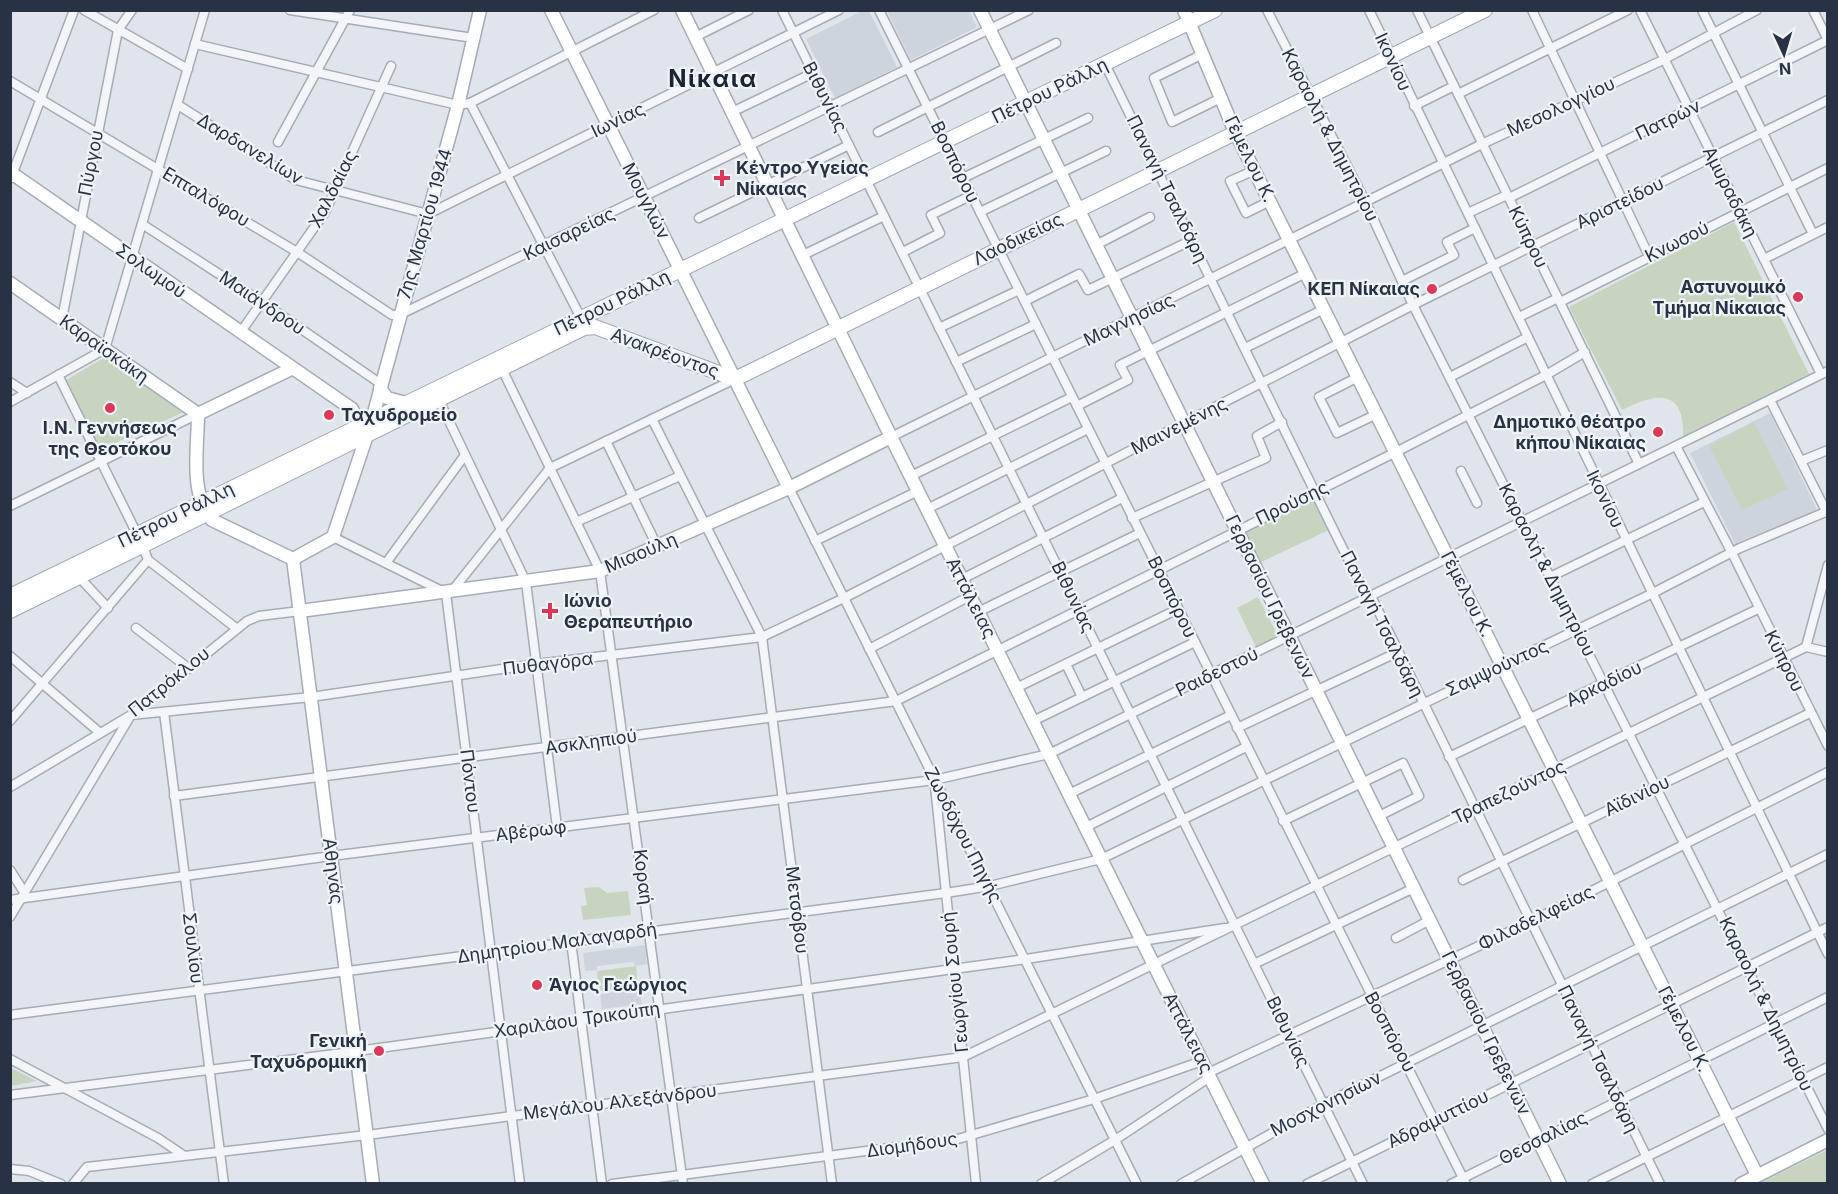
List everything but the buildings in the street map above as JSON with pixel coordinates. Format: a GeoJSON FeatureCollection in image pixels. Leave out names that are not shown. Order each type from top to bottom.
{"type":"FeatureCollection","features":[{"type":"Feature","properties":{"kind":"main road","name":"7ης Μαρτίου 1944"},"geometry":{"type":"LineString","coordinates":[[333,537],[380,386],[428,214],[464,104],[473,38],[480,10]]}},
{"type":"Feature","properties":{"kind":"main road","name":"Μουγλών"},"geometry":{"type":"LineString","coordinates":[[551,10],[789,488]]}},
{"type":"Feature","properties":{"kind":"main road","name":"Αττάλειας"},"geometry":{"type":"LineString","coordinates":[[682,10],[910,476],[1263,1184]]}},
{"type":"Feature","properties":{"kind":"main road","name":"Γερβασίου Γρεβενών"},"geometry":{"type":"LineString","coordinates":[[980,10],[1560,1184]]}},
{"type":"Feature","properties":{"kind":"main road","name":"Πέτρου Ράλλη"},"geometry":{"type":"LineString","coordinates":[[12,607],[366,427],[406,403],[1105,64],[1187,17],[1215,10]]}},
{"type":"Feature","properties":{"kind":"main road","name":"Λαοδικείας"},"geometry":{"type":"LineString","coordinates":[[735,379],[1485,10]]}},
{"type":"Feature","properties":{"kind":"main road","name":"Γέμελου Κ."},"geometry":{"type":"LineString","coordinates":[[1187,17],[1235,132],[1757,1175]]}},
{"type":"Feature","properties":{"kind":"main road","name":"Σολωμού"},"geometry":{"type":"LineString","coordinates":[[11,175],[352,409],[366,427]]}},
{"type":"Feature","properties":{"kind":"main road","name":"Καραϊσκάκη"},"geometry":{"type":"LineString","coordinates":[[10,283],[198,414]]}},
{"type":"Feature","properties":{"kind":"main road","name":"Πέτρου Ράλλη"},"geometry":{"type":"LineString","coordinates":[[366,427],[439,400],[584,328],[595,327]]}},
{"type":"Feature","properties":{"kind":"main road","name":"Ανακρέοντος"},"geometry":{"type":"LineString","coordinates":[[595,327],[735,379]]}},
{"type":"Feature","properties":{"kind":"main road"},"geometry":{"type":"LineString","coordinates":[[291,369],[198,414],[198,491],[204,509],[212,520],[293,559],[333,537]]}},
{"type":"Feature","properties":{"kind":"main road"},"geometry":{"type":"LineString","coordinates":[[380,386],[387,398],[406,403]]}},
{"type":"Feature","properties":{"kind":"main road","name":"Μιαούλη"},"geometry":{"type":"LineString","coordinates":[[300,611],[600,571],[789,488],[891,437]]}},
{"type":"Feature","properties":{"kind":"main road","name":"Πέτρου Ράλλη"},"geometry":{"type":"LineString","coordinates":[[12,607],[79,577],[140,540]]}},
{"type":"Feature","properties":{"kind":"main road","name":"Αθηνάς"},"geometry":{"type":"LineString","coordinates":[[293,559],[373,1184]]}},
{"type":"Feature","properties":{"kind":"main road"},"geometry":{"type":"LineString","coordinates":[[1741,1184],[1827,1140]]}},
{"type":"Feature","properties":{"kind":"street"},"geometry":{"type":"LineString","coordinates":[[11,175],[74,10]]}},
{"type":"Feature","properties":{"kind":"street"},"geometry":{"type":"LineString","coordinates":[[84,10],[188,69]]}},
{"type":"Feature","properties":{"kind":"street","name":"Πύργου"},"geometry":{"type":"LineString","coordinates":[[62,319],[118,30],[132,10]]}},
{"type":"Feature","properties":{"kind":"street"},"geometry":{"type":"LineString","coordinates":[[290,10],[347,15],[473,38]]}},
{"type":"Feature","properties":{"kind":"street"},"geometry":{"type":"LineString","coordinates":[[195,44],[464,104],[654,10]]}},
{"type":"Feature","properties":{"kind":"street"},"geometry":{"type":"LineString","coordinates":[[695,37],[749,10]]}},
{"type":"Feature","properties":{"kind":"street","name":"Βιθυνίας"},"geometry":{"type":"LineString","coordinates":[[782,10],[973,397],[1028,503],[1114,682],[1363,1184]]}},
{"type":"Feature","properties":{"kind":"street","name":"Ιωνίας"},"geometry":{"type":"LineString","coordinates":[[428,214],[839,10]]}},
{"type":"Feature","properties":{"kind":"street","name":"Βοσπόρου"},"geometry":{"type":"LineString","coordinates":[[879,10],[1370,995],[1465,1180]]}},
{"type":"Feature","properties":{"kind":"street","name":"Καισαρείας"},"geometry":{"type":"LineString","coordinates":[[399,315],[1029,10]]}},
{"type":"Feature","properties":{"kind":"street","name":"Καραολή & Δημητρίου"},"geometry":{"type":"LineString","coordinates":[[1267,10],[1309,96],[1365,201],[1413,305],[1576,630],[1606,683],[1827,1129]]}},
{"type":"Feature","properties":{"kind":"street","name":"Ικονίου"},"geometry":{"type":"LineString","coordinates":[[1369,10],[1827,954]]}},
{"type":"Feature","properties":{"kind":"street","name":"Κύπρου"},"geometry":{"type":"LineString","coordinates":[[1417,10],[1640,464]]}},
{"type":"Feature","properties":{"kind":"street"},"geometry":{"type":"LineString","coordinates":[[1532,10],[1577,100],[1649,256]]}},
{"type":"Feature","properties":{"kind":"street"},"geometry":{"type":"LineString","coordinates":[[1414,106],[1551,49],[1628,10]]}},
{"type":"Feature","properties":{"kind":"street","name":"Αμυραδάκη"},"geometry":{"type":"LineString","coordinates":[[1640,10],[1739,211],[1824,373]]}},
{"type":"Feature","properties":{"kind":"street"},"geometry":{"type":"LineString","coordinates":[[1702,10],[1813,234]]}},
{"type":"Feature","properties":{"kind":"street","name":"Μεσολογγίου"},"geometry":{"type":"LineString","coordinates":[[1365,201],[1663,60],[1757,10]]}},
{"type":"Feature","properties":{"kind":"street"},"geometry":{"type":"LineString","coordinates":[[1813,10],[1827,40]]}},
{"type":"Feature","properties":{"kind":"street"},"geometry":{"type":"LineString","coordinates":[[10,402],[105,349],[203,13]]}},
{"type":"Feature","properties":{"kind":"street"},"geometry":{"type":"LineString","coordinates":[[278,142],[347,15]]}},
{"type":"Feature","properties":{"kind":"street","name":"Πατρών"},"geometry":{"type":"LineString","coordinates":[[1468,213],[1508,197],[1601,153],[1827,40]]}},
{"type":"Feature","properties":{"kind":"street"},"geometry":{"type":"LineString","coordinates":[[878,132],[1056,44]]}},
{"type":"Feature","properties":{"kind":"street"},"geometry":{"type":"LineString","coordinates":[[1203,54],[1154,78],[1172,122],[1221,98]]}},
{"type":"Feature","properties":{"kind":"street","name":"Παναγή Τσαλδάρη"},"geometry":{"type":"LineString","coordinates":[[1105,64],[1366,595],[1371,596],[1422,703],[1503,861],[1660,1184]]}},
{"type":"Feature","properties":{"kind":"street","name":"Χαλδαίας"},"geometry":{"type":"LineString","coordinates":[[240,333],[316,226],[335,191],[391,66]]}},
{"type":"Feature","properties":{"kind":"street"},"geometry":{"type":"LineString","coordinates":[[732,112],[813,73]]}},
{"type":"Feature","properties":{"kind":"street","name":"Επταλόφου"},"geometry":{"type":"LineString","coordinates":[[10,81],[297,252],[392,315],[399,315]]}},
{"type":"Feature","properties":{"kind":"street","name":"Αριστείδου"},"geometry":{"type":"LineString","coordinates":[[1413,305],[1827,100]]}},
{"type":"Feature","properties":{"kind":"street"},"geometry":{"type":"LineString","coordinates":[[464,104],[506,176],[581,318]]}},
{"type":"Feature","properties":{"kind":"street","name":"Δαρδανελίων"},"geometry":{"type":"LineString","coordinates":[[178,105],[296,180],[428,214]]}},
{"type":"Feature","properties":{"kind":"street"},"geometry":{"type":"LineString","coordinates":[[963,178],[1088,118]]}},
{"type":"Feature","properties":{"kind":"street"},"geometry":{"type":"LineString","coordinates":[[699,218],[849,145]]}},
{"type":"Feature","properties":{"kind":"street"},"geometry":{"type":"LineString","coordinates":[[980,212],[1106,151]]}},
{"type":"Feature","properties":{"kind":"street","name":"Κνωσού"},"geometry":{"type":"LineString","coordinates":[[1519,317],[1559,300],[1827,168]]}},
{"type":"Feature","properties":{"kind":"street"},"geometry":{"type":"LineString","coordinates":[[1254,170],[1230,181],[1246,213],[1270,201]]}},
{"type":"Feature","properties":{"kind":"street"},"geometry":{"type":"LineString","coordinates":[[903,252],[940,233],[931,215],[972,195]]}},
{"type":"Feature","properties":{"kind":"street","name":"Μαγνησίας"},"geometry":{"type":"LineString","coordinates":[[891,437],[1133,319],[1365,201]]}},
{"type":"Feature","properties":{"kind":"street"},"geometry":{"type":"LineString","coordinates":[[803,255],[884,216]]}},
{"type":"Feature","properties":{"kind":"street"},"geometry":{"type":"LineString","coordinates":[[1096,245],[1150,217]]}},
{"type":"Feature","properties":{"kind":"street","name":"Μαιάνδρου"},"geometry":{"type":"LineString","coordinates":[[142,225],[262,302],[380,386]]}},
{"type":"Feature","properties":{"kind":"street"},"geometry":{"type":"LineString","coordinates":[[1764,259],[1827,227]]}},
{"type":"Feature","properties":{"kind":"street"},"geometry":{"type":"LineString","coordinates":[[1402,281],[1454,255],[1447,242],[1475,228]]}},
{"type":"Feature","properties":{"kind":"street"},"geometry":{"type":"LineString","coordinates":[[1025,301],[1079,274],[1088,290],[1192,240]]}},
{"type":"Feature","properties":{"kind":"street"},"geometry":{"type":"LineString","coordinates":[[910,476],[993,435],[1128,380],[1120,365],[1306,273]]}},
{"type":"Feature","properties":{"kind":"street"},"geometry":{"type":"LineString","coordinates":[[939,328],[1019,290]]}},
{"type":"Feature","properties":{"kind":"street","name":"Μαινεμένης"},"geometry":{"type":"LineString","coordinates":[[945,545],[1413,305]]}},
{"type":"Feature","properties":{"kind":"street"},"geometry":{"type":"LineString","coordinates":[[1245,348],[1324,309]]}},
{"type":"Feature","properties":{"kind":"street"},"geometry":{"type":"LineString","coordinates":[[956,362],[1036,324]]}},
{"type":"Feature","properties":{"kind":"street"},"geometry":{"type":"LineString","coordinates":[[1450,377],[1528,337]]}},
{"type":"Feature","properties":{"kind":"street","name":"Προύσης"},"geometry":{"type":"LineString","coordinates":[[998,651],[1396,452],[1546,375],[1585,352]]}},
{"type":"Feature","properties":{"kind":"street","name":"Κοραή"},"geometry":{"type":"LineString","coordinates":[[502,369],[600,571],[683,1179]]}},
{"type":"Feature","properties":{"kind":"street","name":"Ραιδεστού"},"geometry":{"type":"LineString","coordinates":[[1049,754],[1523,524],[1824,373]]}},
{"type":"Feature","properties":{"kind":"street"},"geometry":{"type":"LineString","coordinates":[[58,375],[140,540],[147,560],[236,628]]}},
{"type":"Feature","properties":{"kind":"street"},"geometry":{"type":"LineString","coordinates":[[1358,377],[1319,397],[1337,433],[1377,414]]}},
{"type":"Feature","properties":{"kind":"street","name":"Λαοδικείας"},"geometry":{"type":"LineString","coordinates":[[550,468],[735,379]]}},
{"type":"Feature","properties":{"kind":"street"},"geometry":{"type":"LineString","coordinates":[[10,382],[27,393]]}},
{"type":"Feature","properties":{"kind":"street"},"geometry":{"type":"LineString","coordinates":[[439,400],[526,582],[557,828]]}},
{"type":"Feature","properties":{"kind":"street"},"geometry":{"type":"LineString","coordinates":[[1770,400],[1827,511]]}},
{"type":"Feature","properties":{"kind":"street"},"geometry":{"type":"LineString","coordinates":[[10,506],[198,414]]}},
{"type":"Feature","properties":{"kind":"street","name":"Μετσόβου"},"geometry":{"type":"LineString","coordinates":[[652,419],[762,637],[832,1184]]}},
{"type":"Feature","properties":{"kind":"street"},"geometry":{"type":"LineString","coordinates":[[1132,518],[1266,458],[1257,436],[1282,422]]}},
{"type":"Feature","properties":{"kind":"street"},"geometry":{"type":"LineString","coordinates":[[927,509],[1088,429]]}},
{"type":"Feature","properties":{"kind":"street"},"geometry":{"type":"LineString","coordinates":[[606,441],[657,546]]}},
{"type":"Feature","properties":{"kind":"street","name":"Κύπρου"},"geometry":{"type":"LineString","coordinates":[[1676,447],[1732,553],[1827,746]]}},
{"type":"Feature","properties":{"kind":"street"},"geometry":{"type":"LineString","coordinates":[[1801,461],[1827,450]]}},
{"type":"Feature","properties":{"kind":"street"},"geometry":{"type":"LineString","coordinates":[[386,563],[465,455]]}},
{"type":"Feature","properties":{"kind":"street"},"geometry":{"type":"LineString","coordinates":[[333,537],[448,592],[550,468]]}},
{"type":"Feature","properties":{"kind":"street"},"geometry":{"type":"LineString","coordinates":[[1461,471],[1477,503]]}},
{"type":"Feature","properties":{"kind":"street"},"geometry":{"type":"LineString","coordinates":[[576,522],[680,476]]}},
{"type":"Feature","properties":{"kind":"street","name":"Ζωοδόχου Πηγής"},"geometry":{"type":"LineString","coordinates":[[789,488],[1137,1184]]}},
{"type":"Feature","properties":{"kind":"street"},"geometry":{"type":"LineString","coordinates":[[815,541],[918,491]]}},
{"type":"Feature","properties":{"kind":"street"},"geometry":{"type":"LineString","coordinates":[[962,579],[1122,498]]}},
{"type":"Feature","properties":{"kind":"street"},"geometry":{"type":"LineString","coordinates":[[1550,577],[1704,502]]}},
{"type":"Feature","properties":{"kind":"street","name":"Σαμψούντος"},"geometry":{"type":"LineString","coordinates":[[1101,859],[1732,553],[1827,511]]}},
{"type":"Feature","properties":{"kind":"street"},"geometry":{"type":"LineString","coordinates":[[978,612],[1140,533]]}},
{"type":"Feature","properties":{"kind":"street","name":"Πυθαγόρα"},"geometry":{"type":"LineString","coordinates":[[131,715],[311,697],[536,664],[762,637],[844,598],[945,545]]}},
{"type":"Feature","properties":{"kind":"street"},"geometry":{"type":"LineString","coordinates":[[10,721],[147,560]]}},
{"type":"Feature","properties":{"kind":"street"},"geometry":{"type":"LineString","coordinates":[[1827,565],[1806,647],[1827,652]]}},
{"type":"Feature","properties":{"kind":"street"},"geometry":{"type":"LineString","coordinates":[[79,577],[108,608]]}},
{"type":"Feature","properties":{"kind":"street","name":"Πόντου"},"geometry":{"type":"LineString","coordinates":[[448,592],[456,676],[520,1184]]}},
{"type":"Feature","properties":{"kind":"street"},"geometry":{"type":"LineString","coordinates":[[869,649],[970,596]]}},
{"type":"Feature","properties":{"kind":"street"},"geometry":{"type":"LineString","coordinates":[[1016,688],[1178,609]]}},
{"type":"Feature","properties":{"kind":"street","name":"Αρκαδίου"},"geometry":{"type":"LineString","coordinates":[[1449,757],[1758,609]]}},
{"type":"Feature","properties":{"kind":"street","name":"Πατρόκλου"},"geometry":{"type":"LineString","coordinates":[[10,787],[131,715],[187,667],[253,617],[300,611]]}},
{"type":"Feature","properties":{"kind":"street"},"geometry":{"type":"LineString","coordinates":[[136,628],[187,667]]}},
{"type":"Feature","properties":{"kind":"street"},"geometry":{"type":"LineString","coordinates":[[1033,721],[1195,642]]}},
{"type":"Feature","properties":{"kind":"street","name":"Τραπεζούντος"},"geometry":{"type":"LineString","coordinates":[[1154,965],[1806,647]]}},
{"type":"Feature","properties":{"kind":"street","name":"Ασκληπιού"},"geometry":{"type":"LineString","coordinates":[[174,796],[896,701],[998,651]]}},
{"type":"Feature","properties":{"kind":"street"},"geometry":{"type":"LineString","coordinates":[[1237,728],[1398,652]]}},
{"type":"Feature","properties":{"kind":"street"},"geometry":{"type":"LineString","coordinates":[[10,656],[99,732]]}},
{"type":"Feature","properties":{"kind":"street"},"geometry":{"type":"LineString","coordinates":[[1066,664],[1082,697]]}},
{"type":"Feature","properties":{"kind":"street","name":"Σουλίου"},"geometry":{"type":"LineString","coordinates":[[164,712],[224,1184]]}},
{"type":"Feature","properties":{"kind":"street","name":"Αϊδινίου"},"geometry":{"type":"LineString","coordinates":[[1463,880],[1810,713]]}},
{"type":"Feature","properties":{"kind":"street"},"geometry":{"type":"LineString","coordinates":[[10,917],[131,715]]}},
{"type":"Feature","properties":{"kind":"street"},"geometry":{"type":"LineString","coordinates":[[1069,794],[1231,715]]}},
{"type":"Feature","properties":{"kind":"street"},"geometry":{"type":"LineString","coordinates":[[1086,827],[1246,747]]}},
{"type":"Feature","properties":{"kind":"street","name":"Αβέρωφ"},"geometry":{"type":"LineString","coordinates":[[10,900],[23,896],[477,837],[934,780],[1049,754]]}},
{"type":"Feature","properties":{"kind":"street"},"geometry":{"type":"LineString","coordinates":[[1283,821],[1403,763],[1419,796],[1378,816]]}},
{"type":"Feature","properties":{"kind":"street","name":"Φιλαδελφείας"},"geometry":{"type":"LineString","coordinates":[[1041,1184],[1115,1140],[1209,1075],[1370,995],[1532,921],[1827,772]]}},
{"type":"Feature","properties":{"kind":"street","name":"Γεωργίου Σουρή"},"geometry":{"type":"LineString","coordinates":[[934,780],[976,1184]]}},
{"type":"Feature","properties":{"kind":"street","name":"Μοσχονησίων"},"geometry":{"type":"LineString","coordinates":[[1181,1184],[1245,1146],[1324,1104],[1827,854]]}},
{"type":"Feature","properties":{"kind":"street","name":"Δημητρίου Μαλαγαρδή"},"geometry":{"type":"LineString","coordinates":[[10,1015],[946,893],[990,886],[1101,859]]}},
{"type":"Feature","properties":{"kind":"street"},"geometry":{"type":"LineString","coordinates":[[10,870],[23,896]]}},
{"type":"Feature","properties":{"kind":"street"},"geometry":{"type":"LineString","coordinates":[[1254,964],[1414,888]]}},
{"type":"Feature","properties":{"kind":"street"},"geometry":{"type":"LineString","coordinates":[[1396,938],[1430,920]]}},
{"type":"Feature","properties":{"kind":"street","name":"Τραπεζούντος"},"geometry":{"type":"LineString","coordinates":[[1143,942],[1236,926]]}},
{"type":"Feature","properties":{"kind":"street","name":"Αδραμυττίου"},"geometry":{"type":"LineString","coordinates":[[1306,1184],[1827,927]]}},
{"type":"Feature","properties":{"kind":"street"},"geometry":{"type":"LineString","coordinates":[[571,941],[602,1184]]}},
{"type":"Feature","properties":{"kind":"street","name":"Χαριλάου Τρικούπη"},"geometry":{"type":"LineString","coordinates":[[10,1095],[209,1071],[1143,942]]}},
{"type":"Feature","properties":{"kind":"street","name":"Μεγάλου Αλεξάνδρου"},"geometry":{"type":"LineString","coordinates":[[73,1184],[87,1167],[367,1135],[963,1057],[1154,965]]}},
{"type":"Feature","properties":{"kind":"street","name":"Θεσσαλίας"},"geometry":{"type":"LineString","coordinates":[[1451,1184],[1465,1180],[1618,1100],[1827,997]]}},
{"type":"Feature","properties":{"kind":"street"},"geometry":{"type":"LineString","coordinates":[[10,1059],[69,1089],[183,1155]]}},
{"type":"Feature","properties":{"kind":"street","name":"Διομήδους"},"geometry":{"type":"LineString","coordinates":[[612,1184],[683,1179],[971,1136],[1094,1099],[1202,1061]]}},
{"type":"Feature","properties":{"kind":"street"},"geometry":{"type":"LineString","coordinates":[[1592,1184],[1827,1067]]}},
{"type":"Feature","properties":{"kind":"street"},"geometry":{"type":"LineString","coordinates":[[10,1169],[29,1171],[61,1184]]}},
{"type":"Feature","properties":{"kind":"shaded area"},"geometry":{"type":"Polygon","coordinates":[[[864,10],[869,11],[897,67],[835,98],[806,39],[864,10]]]}},
{"type":"Feature","properties":{"kind":"shaded area"},"geometry":{"type":"Polygon","coordinates":[[[887,11],[969,11],[977,27],[911,60],[887,11]]]}},
{"type":"Feature","properties":{"kind":"shaded area"},"geometry":{"type":"Polygon","coordinates":[[[1770,413],[1818,512],[1738,550],[1690,453],[1770,413]]]}},
{"type":"Feature","properties":{"kind":"shaded area"},"geometry":{"type":"Polygon","coordinates":[[[645,945],[647,964],[635,966],[634,962],[597,966],[597,970],[585,971],[583,953],[645,945]]]}},
{"type":"Feature","properties":{"kind":"shaded area"},"geometry":{"type":"Polygon","coordinates":[[[639,989],[642,1004],[602,1009],[600,994],[639,989]]]}},
{"type":"Feature","properties":{"kind":"green space"},"geometry":{"type":"Polygon","coordinates":[[[1734,222],[1809,374],[1683,438],[1679,410],[1674,402],[1666,398],[1646,400],[1622,410],[1569,307],[1734,222]]]}},
{"type":"Feature","properties":{"kind":"green space"},"geometry":{"type":"Polygon","coordinates":[[[107,356],[184,412],[100,450],[66,380],[107,356]]]}},
{"type":"Feature","properties":{"kind":"green space"},"geometry":{"type":"Polygon","coordinates":[[[1754,422],[1788,489],[1742,510],[1709,446],[1754,422]]]}},
{"type":"Feature","properties":{"kind":"green space"},"geometry":{"type":"Polygon","coordinates":[[[1313,496],[1329,530],[1257,564],[1242,530],[1313,496]]]}},
{"type":"Feature","properties":{"kind":"green space"},"geometry":{"type":"Polygon","coordinates":[[[1258,597],[1278,636],[1256,647],[1237,608],[1258,597]]]}},
{"type":"Feature","properties":{"kind":"green space"},"geometry":{"type":"Polygon","coordinates":[[[599,887],[607,893],[628,891],[631,915],[583,920],[581,906],[587,905],[584,888],[599,887]]]}},
{"type":"Feature","properties":{"kind":"green space"},"geometry":{"type":"Polygon","coordinates":[[[636,966],[638,986],[599,991],[597,971],[636,966]]]}},
{"type":"Feature","properties":{"kind":"green space"},"geometry":{"type":"Polygon","coordinates":[[[11,1068],[37,1081],[11,1086],[11,1068]]]}},
{"type":"Feature","properties":{"kind":"green space"},"geometry":{"type":"Polygon","coordinates":[[[1827,1150],[1827,1183],[1760,1183],[1827,1150]]]}},
{"type":"Feature","properties":{"kind":"place","name":"Κέντρο Υγείας Νίκαιας"},"geometry":{"type":"Point","coordinates":[722,178]}},
{"type":"Feature","properties":{"kind":"place","name":"ΚΕΠ Νίκαιας"},"geometry":{"type":"Point","coordinates":[1432,289]}},
{"type":"Feature","properties":{"kind":"place","name":"Αστυνομικό Τμήμα Νίκαιας"},"geometry":{"type":"Point","coordinates":[1798,297]}},
{"type":"Feature","properties":{"kind":"place","name":"Ι.Ν. Γεννήσεως της Θεοτόκου"},"geometry":{"type":"Point","coordinates":[110,408]}},
{"type":"Feature","properties":{"kind":"place","name":"Ταχυδρομείο"},"geometry":{"type":"Point","coordinates":[329,415]}},
{"type":"Feature","properties":{"kind":"place","name":"Δημοτικό θέατρο κήπου Νίκαιας"},"geometry":{"type":"Point","coordinates":[1658,432]}},
{"type":"Feature","properties":{"kind":"place","name":"Ιώνιο Θεραπευτήριο"},"geometry":{"type":"Point","coordinates":[550,611]}},
{"type":"Feature","properties":{"kind":"place","name":"Άγιος Γεώργιος"},"geometry":{"type":"Point","coordinates":[537,985]}},
{"type":"Feature","properties":{"kind":"place","name":"Γενική Ταχυδρομική"},"geometry":{"type":"Point","coordinates":[379,1051]}},
{"type":"Feature","properties":{"kind":"district","name":"Νίκαια"},"geometry":{"type":"Point","coordinates":[713,79]}}]}
